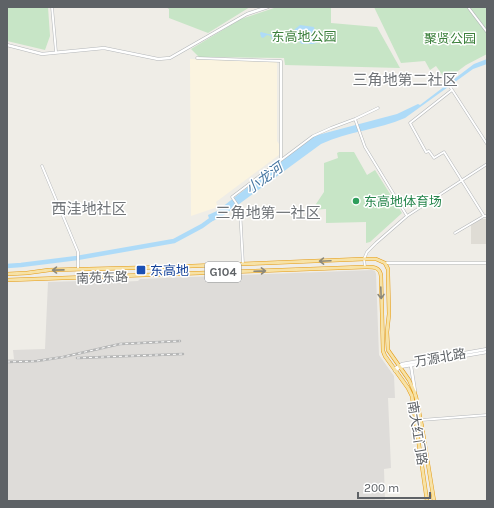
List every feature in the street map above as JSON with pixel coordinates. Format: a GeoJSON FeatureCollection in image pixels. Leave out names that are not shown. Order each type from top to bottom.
{"type":"FeatureCollection","features":[{"type":"Feature","properties":{"kind":"highway","name":"南苑东路"},"geometry":{"type":"LineString","coordinates":[[7,274],[49,270],[174,267],[364,259]]}},
{"type":"Feature","properties":{"kind":"highway","name":"G104"},"geometry":{"type":"LineString","coordinates":[[364,259],[376,259],[385,263]]}},
{"type":"Feature","properties":{"kind":"highway","name":"南大红门路"},"geometry":{"type":"LineString","coordinates":[[385,263],[388,269],[389,314],[387,346],[391,355],[413,387],[421,420],[434,501]]}},
{"type":"Feature","properties":{"kind":"highway","name":"南苑东路"},"geometry":{"type":"LineString","coordinates":[[7,280],[365,267]]}},
{"type":"Feature","properties":{"kind":"highway","name":"南大红门路"},"geometry":{"type":"LineString","coordinates":[[365,267],[375,267],[380,272],[383,351],[412,396],[427,501]]}},
{"type":"Feature","properties":{"kind":"street"},"geometry":{"type":"LineString","coordinates":[[52,7],[56,52]]}},
{"type":"Feature","properties":{"kind":"street"},"geometry":{"type":"LineString","coordinates":[[7,45],[42,54],[104,48],[158,60],[170,58],[247,14],[268,7]]}},
{"type":"Feature","properties":{"kind":"street"},"geometry":{"type":"LineString","coordinates":[[468,7],[487,32]]}},
{"type":"Feature","properties":{"kind":"street"},"geometry":{"type":"LineString","coordinates":[[197,58],[281,61],[281,160]]}},
{"type":"Feature","properties":{"kind":"street"},"geometry":{"type":"LineString","coordinates":[[447,82],[487,144]]}},
{"type":"Feature","properties":{"kind":"street"},"geometry":{"type":"LineString","coordinates":[[452,89],[410,123],[426,152],[429,151],[434,158],[444,152],[485,216],[455,233]]}},
{"type":"Feature","properties":{"kind":"street"},"geometry":{"type":"LineString","coordinates":[[244,264],[240,209],[232,197],[313,136],[331,128],[356,121],[378,108]]}},
{"type":"Feature","properties":{"kind":"street"},"geometry":{"type":"LineString","coordinates":[[356,121],[365,147],[407,216]]}},
{"type":"Feature","properties":{"kind":"street"},"geometry":{"type":"LineString","coordinates":[[365,267],[364,259],[367,252],[407,216],[487,164]]}},
{"type":"Feature","properties":{"kind":"street"},"geometry":{"type":"LineString","coordinates":[[42,166],[78,252],[78,269]]}},
{"type":"Feature","properties":{"kind":"street"},"geometry":{"type":"LineString","coordinates":[[385,263],[487,263]]}},
{"type":"Feature","properties":{"kind":"street","name":"万源北路"},"geometry":{"type":"LineString","coordinates":[[399,366],[402,364],[487,349]]}},
{"type":"Feature","properties":{"kind":"street","name":"万源北路"},"geometry":{"type":"LineString","coordinates":[[399,366],[411,366],[487,352]]}},
{"type":"Feature","properties":{"kind":"street"},"geometry":{"type":"LineString","coordinates":[[394,370],[399,366]]}},
{"type":"Feature","properties":{"kind":"street"},"geometry":{"type":"LineString","coordinates":[[411,366],[416,397]]}},
{"type":"Feature","properties":{"kind":"street"},"geometry":{"type":"LineString","coordinates":[[421,420],[487,415]]}},
{"type":"Feature","properties":{"kind":"shaded area"},"geometry":{"type":"Polygon","coordinates":[[[190,59],[277,62],[277,141],[279,144],[279,155],[216,202],[218,207],[191,216],[190,59]]]}},
{"type":"Feature","properties":{"kind":"shaded area"},"geometry":{"type":"Polygon","coordinates":[[[481,219],[487,219],[487,244],[471,244],[471,225],[481,219]]]}},
{"type":"Feature","properties":{"kind":"shaded area"},"geometry":{"type":"Polygon","coordinates":[[[375,271],[376,274],[379,355],[394,376],[395,398],[388,398],[391,468],[384,469],[385,501],[7,501],[7,359],[14,359],[13,350],[45,349],[48,282],[114,280],[116,282],[138,281],[140,279],[375,271]]]}},
{"type":"Feature","properties":{"kind":"green space"},"geometry":{"type":"Polygon","coordinates":[[[7,7],[48,7],[50,36],[45,50],[7,41],[7,7]]]}},
{"type":"Feature","properties":{"kind":"green space"},"geometry":{"type":"Polygon","coordinates":[[[166,7],[250,7],[208,33],[169,18],[169,9],[166,7]]]}},
{"type":"Feature","properties":{"kind":"green space","name":"东高地公园"},"geometry":{"type":"Polygon","coordinates":[[[277,7],[331,7],[331,23],[377,27],[400,68],[285,65],[284,58],[199,57],[191,49],[241,19],[277,7]]]}},
{"type":"Feature","properties":{"kind":"green space","name":"聚贤公园"},"geometry":{"type":"Polygon","coordinates":[[[374,7],[487,7],[487,54],[466,65],[446,80],[436,66],[430,70],[425,61],[401,63],[374,7]]]}},
{"type":"Feature","properties":{"kind":"green space","name":"东高地体育场"},"geometry":{"type":"Polygon","coordinates":[[[354,152],[367,175],[375,170],[402,213],[370,242],[366,243],[366,222],[326,223],[326,209],[312,210],[324,192],[324,163],[338,158],[337,153],[354,152]]]}},
{"type":"Feature","properties":{"kind":"water"},"geometry":{"type":"Polygon","coordinates":[[[300,25],[314,27],[319,42],[313,44],[302,44],[296,38],[291,37],[273,42],[271,36],[267,35],[263,38],[261,37],[261,32],[272,35],[276,39],[293,33],[300,25]]]}},
{"type":"Feature","properties":{"kind":"water"},"geometry":{"type":"Polygon","coordinates":[[[487,59],[487,64],[473,69],[405,118],[342,136],[321,144],[220,218],[210,222],[208,215],[217,211],[314,136],[397,114],[418,104],[420,105],[474,64],[487,59]]]}},
{"type":"Feature","properties":{"kind":"waterway","name":"小龙河"},"geometry":{"type":"LineString","coordinates":[[7,266],[77,258],[174,241],[202,226],[213,218]]}},
{"type":"Feature","properties":{"kind":"railway"},"geometry":{"type":"LineString","coordinates":[[7,362],[37,361],[63,357],[120,344],[180,341]]}},
{"type":"Feature","properties":{"kind":"railway"},"geometry":{"type":"LineString","coordinates":[[77,358],[183,354]]}},
{"type":"Feature","properties":{"kind":"place","name":"东高地体育场"},"geometry":{"type":"Point","coordinates":[356,201]}},
{"type":"Feature","properties":{"kind":"place","name":"东高地"},"geometry":{"type":"Point","coordinates":[141,270]}},
{"type":"Feature","properties":{"kind":"district","name":"三角地第二社区"},"geometry":{"type":"Point","coordinates":[405,80]}},
{"type":"Feature","properties":{"kind":"district","name":"西洼地社区"},"geometry":{"type":"Point","coordinates":[89,209]}},
{"type":"Feature","properties":{"kind":"district","name":"三角地第一社区"},"geometry":{"type":"Point","coordinates":[268,213]}}]}
